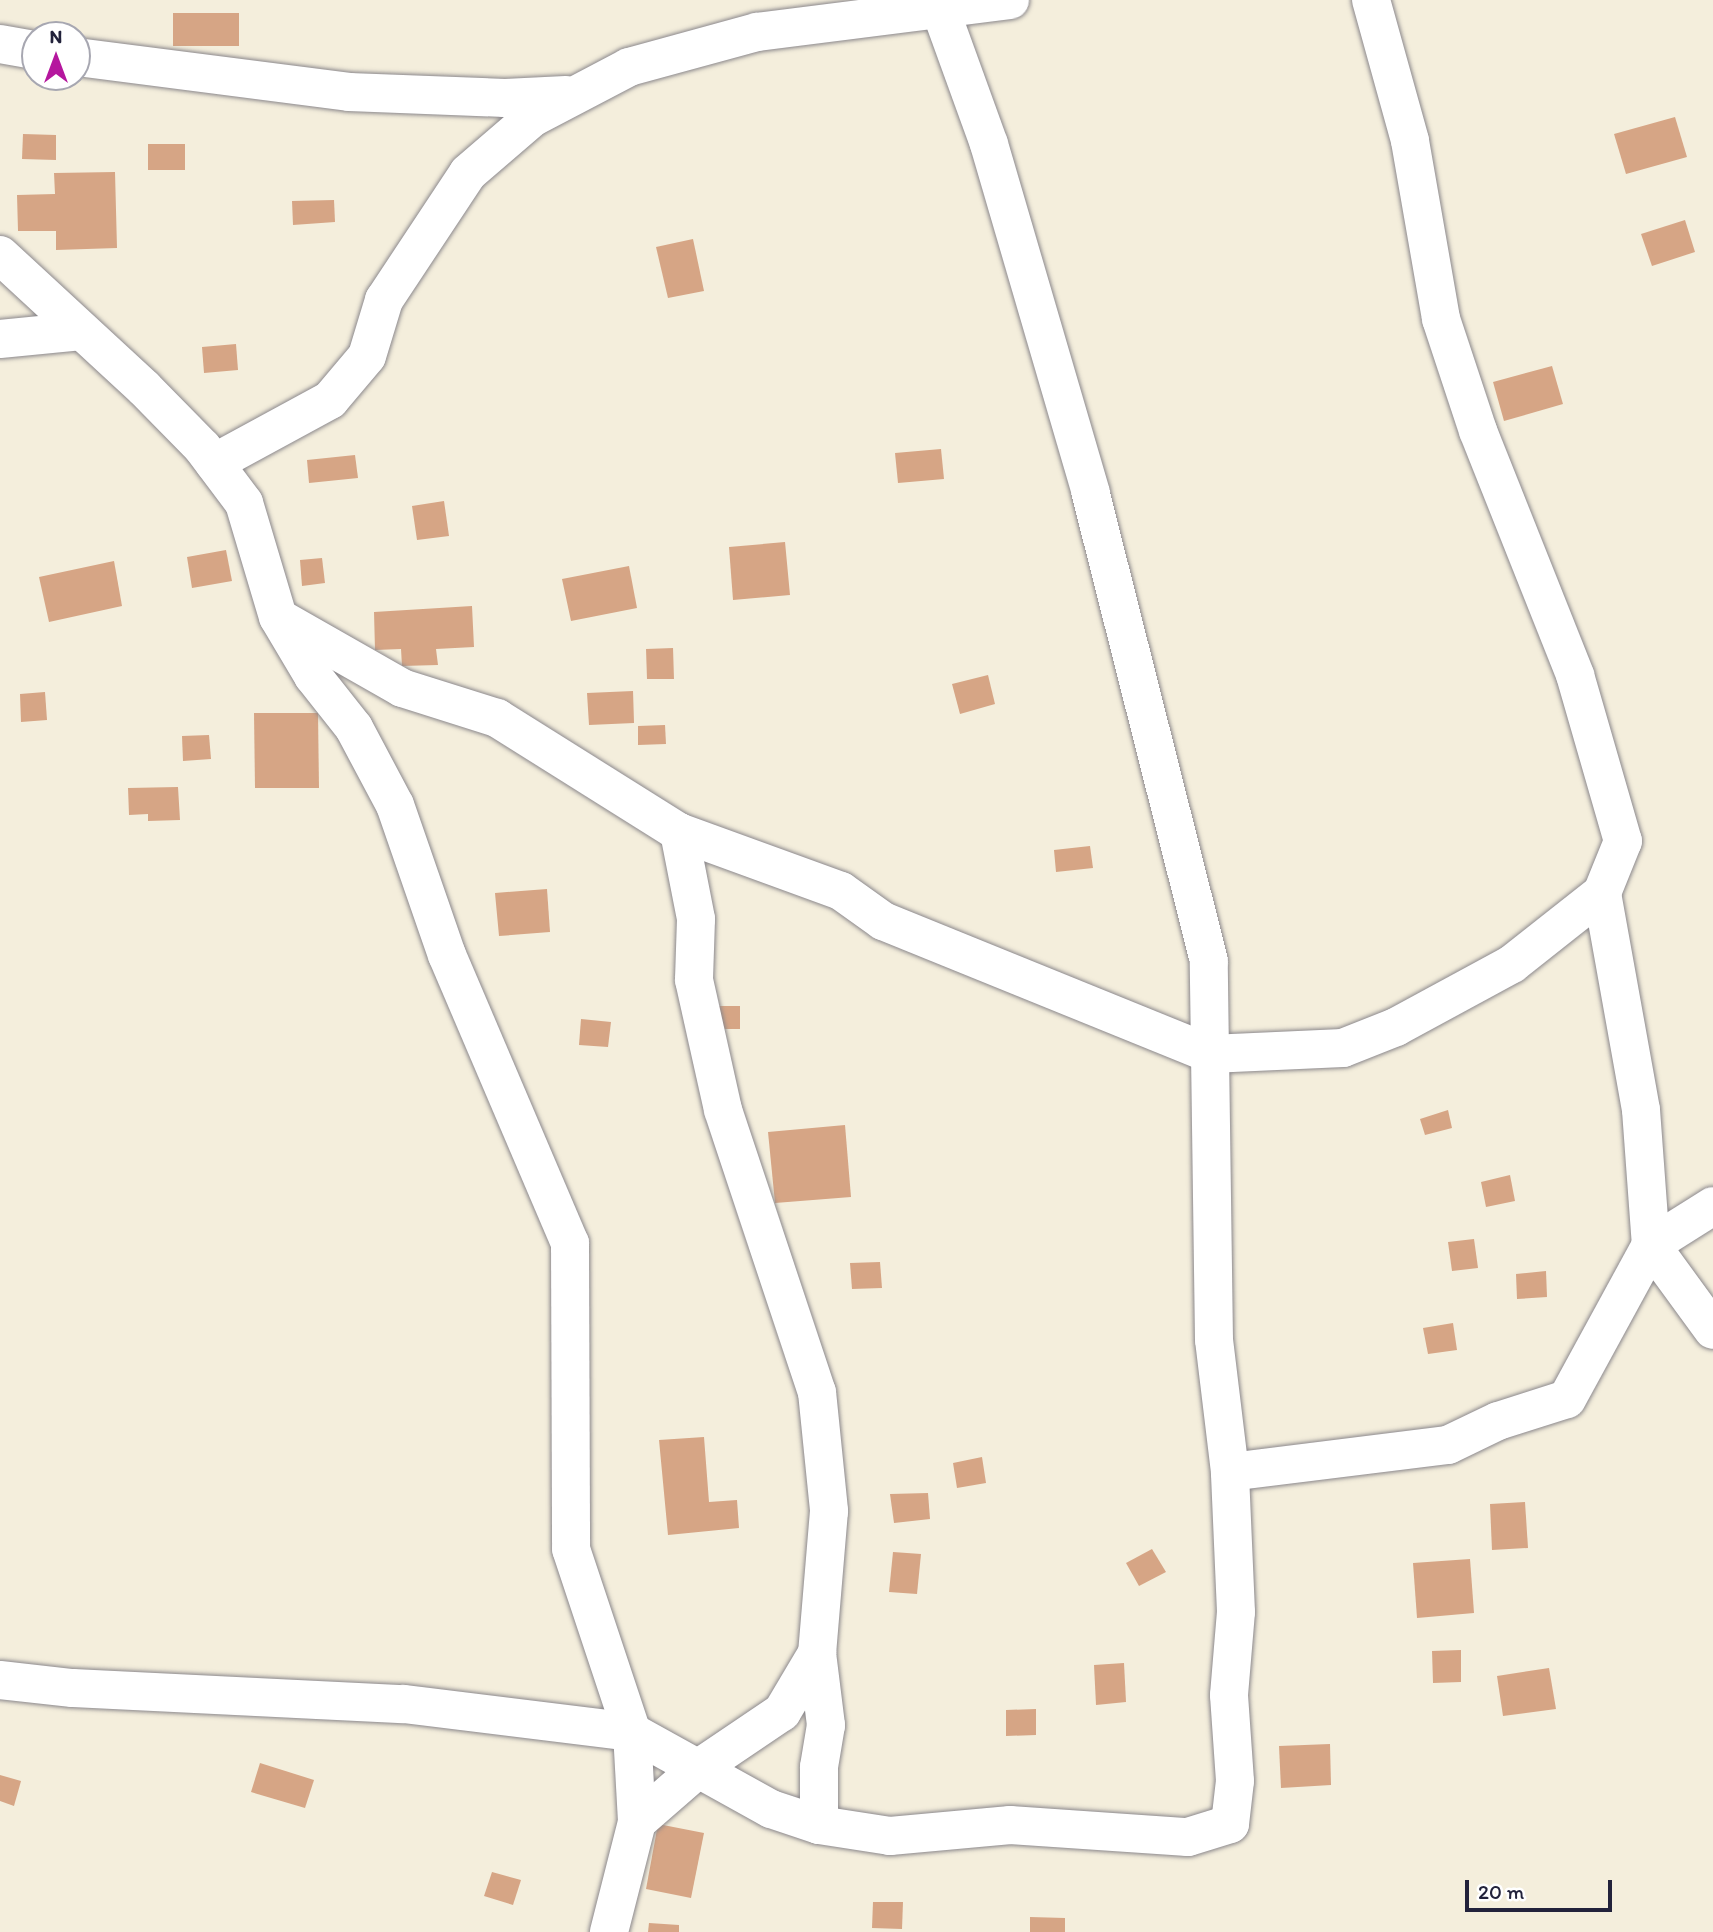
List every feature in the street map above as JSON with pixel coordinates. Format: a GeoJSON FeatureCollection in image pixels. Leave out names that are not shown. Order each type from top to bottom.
{"type":"FeatureCollection","features":[{"type":"Feature","properties":{"kind":"street"},"geometry":{"type":"LineString","coordinates":[[214,463],[330,400],[366,356],[384,300],[468,173],[532,118],[628,67],[757,32],[938,5],[1010,0]]}},
{"type":"Feature","properties":{"kind":"street"},"geometry":{"type":"LineString","coordinates":[[278,617],[402,688],[497,718],[679,831],[841,891],[883,921],[1210,1054],[1343,1048],[1396,1027],[1512,964],[1602,893],[1623,841],[1575,675],[1478,431],[1441,319],[1410,141],[1371,0]]}},
{"type":"Feature","properties":{"kind":"street"},"geometry":{"type":"LineString","coordinates":[[0,1680],[73,1688],[404,1704],[632,1732],[771,1809],[820,1825],[890,1836],[1010,1825],[1188,1838],[1230,1824],[1235,1780],[1229,1695],[1236,1612],[1230,1472],[1214,1340],[1209,961],[1091,493],[989,144],[938,5]]}},
{"type":"Feature","properties":{"kind":"street"},"geometry":{"type":"LineString","coordinates":[[0,44],[21,48]]}},
{"type":"Feature","properties":{"kind":"street"},"geometry":{"type":"LineString","coordinates":[[91,59],[349,92],[505,98],[576,95]]}},
{"type":"Feature","properties":{"kind":"street"},"geometry":{"type":"LineString","coordinates":[[0,255],[144,387],[214,463],[244,503],[278,617],[313,676],[354,728],[395,805],[447,955],[570,1243],[571,1549],[632,1732],[637,1822],[609,1932]]}},
{"type":"Feature","properties":{"kind":"street"},"geometry":{"type":"LineString","coordinates":[[0,339],[82,331]]}},
{"type":"Feature","properties":{"kind":"street"},"geometry":{"type":"LineString","coordinates":[[679,831],[696,919],[694,979],[723,1110],[817,1392],[829,1511],[817,1653],[826,1725],[819,1768],[820,1825]]}},
{"type":"Feature","properties":{"kind":"street"},"geometry":{"type":"LineString","coordinates":[[1602,893],[1640,1110],[1651,1245],[1713,1330]]}},
{"type":"Feature","properties":{"kind":"street"},"geometry":{"type":"LineString","coordinates":[[1230,1472],[1448,1446],[1498,1421],[1567,1399],[1651,1245],[1713,1206]]}},
{"type":"Feature","properties":{"kind":"street"},"geometry":{"type":"LineString","coordinates":[[637,1822],[699,1768],[782,1712],[817,1653]]}},
{"type":"Feature","properties":{"kind":"building"},"geometry":{"type":"Polygon","coordinates":[[[173,13],[239,13],[239,46],[173,46],[173,13]]]}},
{"type":"Feature","properties":{"kind":"building"},"geometry":{"type":"Polygon","coordinates":[[[1675,117],[1687,157],[1626,174],[1614,134],[1675,117]]]}},
{"type":"Feature","properties":{"kind":"building"},"geometry":{"type":"Polygon","coordinates":[[[23,134],[56,135],[56,160],[22,159],[23,134]]]}},
{"type":"Feature","properties":{"kind":"building"},"geometry":{"type":"Polygon","coordinates":[[[148,144],[185,144],[185,170],[148,170],[148,144]]]}},
{"type":"Feature","properties":{"kind":"building"},"geometry":{"type":"Polygon","coordinates":[[[115,172],[117,248],[56,250],[56,231],[18,231],[17,195],[55,194],[54,173],[115,172]]]}},
{"type":"Feature","properties":{"kind":"building"},"geometry":{"type":"Polygon","coordinates":[[[334,200],[335,222],[293,225],[292,201],[334,200]]]}},
{"type":"Feature","properties":{"kind":"building"},"geometry":{"type":"Polygon","coordinates":[[[1685,220],[1695,252],[1652,266],[1641,234],[1685,220]]]}},
{"type":"Feature","properties":{"kind":"building"},"geometry":{"type":"Polygon","coordinates":[[[693,239],[704,291],[668,298],[656,247],[693,239]]]}},
{"type":"Feature","properties":{"kind":"building"},"geometry":{"type":"Polygon","coordinates":[[[236,344],[238,370],[204,373],[202,347],[236,344]]]}},
{"type":"Feature","properties":{"kind":"building"},"geometry":{"type":"Polygon","coordinates":[[[1552,366],[1563,404],[1504,421],[1493,382],[1552,366]]]}},
{"type":"Feature","properties":{"kind":"building"},"geometry":{"type":"Polygon","coordinates":[[[941,449],[944,479],[898,483],[895,453],[941,449]]]}},
{"type":"Feature","properties":{"kind":"building"},"geometry":{"type":"Polygon","coordinates":[[[355,455],[358,478],[309,483],[307,460],[355,455]]]}},
{"type":"Feature","properties":{"kind":"building"},"geometry":{"type":"Polygon","coordinates":[[[444,501],[449,536],[417,540],[412,506],[444,501]]]}},
{"type":"Feature","properties":{"kind":"building"},"geometry":{"type":"Polygon","coordinates":[[[785,542],[790,595],[733,600],[729,547],[785,542]]]}},
{"type":"Feature","properties":{"kind":"building"},"geometry":{"type":"Polygon","coordinates":[[[226,550],[232,581],[192,588],[187,557],[226,550]]]}},
{"type":"Feature","properties":{"kind":"building"},"geometry":{"type":"Polygon","coordinates":[[[322,558],[325,583],[302,586],[300,560],[322,558]]]}},
{"type":"Feature","properties":{"kind":"building"},"geometry":{"type":"Polygon","coordinates":[[[114,561],[122,606],[49,622],[39,577],[114,561]]]}},
{"type":"Feature","properties":{"kind":"building"},"geometry":{"type":"Polygon","coordinates":[[[629,566],[637,608],[571,621],[562,579],[629,566]]]}},
{"type":"Feature","properties":{"kind":"building"},"geometry":{"type":"Polygon","coordinates":[[[472,606],[474,647],[436,649],[438,665],[402,666],[401,649],[375,650],[374,612],[472,606]]]}},
{"type":"Feature","properties":{"kind":"building"},"geometry":{"type":"Polygon","coordinates":[[[673,648],[674,679],[647,679],[646,649],[673,648]]]}},
{"type":"Feature","properties":{"kind":"building"},"geometry":{"type":"Polygon","coordinates":[[[988,675],[995,704],[960,714],[952,684],[988,675]]]}},
{"type":"Feature","properties":{"kind":"building"},"geometry":{"type":"Polygon","coordinates":[[[633,691],[634,723],[589,725],[587,693],[633,691]]]}},
{"type":"Feature","properties":{"kind":"building"},"geometry":{"type":"Polygon","coordinates":[[[45,692],[47,720],[21,722],[20,694],[45,692]]]}},
{"type":"Feature","properties":{"kind":"building"},"geometry":{"type":"Polygon","coordinates":[[[254,713],[318,713],[319,788],[255,788],[254,713]]]}},
{"type":"Feature","properties":{"kind":"building"},"geometry":{"type":"Polygon","coordinates":[[[665,725],[666,744],[638,745],[638,726],[665,725]]]}},
{"type":"Feature","properties":{"kind":"building"},"geometry":{"type":"Polygon","coordinates":[[[209,735],[211,759],[183,761],[182,736],[209,735]]]}},
{"type":"Feature","properties":{"kind":"building"},"geometry":{"type":"Polygon","coordinates":[[[178,787],[180,820],[148,821],[148,814],[129,815],[128,788],[178,787]]]}},
{"type":"Feature","properties":{"kind":"building"},"geometry":{"type":"Polygon","coordinates":[[[1090,846],[1093,868],[1056,872],[1054,850],[1090,846]]]}},
{"type":"Feature","properties":{"kind":"building"},"geometry":{"type":"Polygon","coordinates":[[[547,889],[550,932],[499,936],[495,893],[547,889]]]}},
{"type":"Feature","properties":{"kind":"building"},"geometry":{"type":"Polygon","coordinates":[[[713,1006],[740,1006],[740,1029],[713,1029],[713,1006]]]}},
{"type":"Feature","properties":{"kind":"building"},"geometry":{"type":"Polygon","coordinates":[[[581,1019],[611,1022],[608,1047],[579,1045],[581,1019]]]}},
{"type":"Feature","properties":{"kind":"building"},"geometry":{"type":"Polygon","coordinates":[[[1448,1110],[1452,1128],[1425,1135],[1420,1119],[1448,1110]]]}},
{"type":"Feature","properties":{"kind":"building"},"geometry":{"type":"Polygon","coordinates":[[[845,1125],[851,1197],[775,1203],[768,1132],[845,1125]]]}},
{"type":"Feature","properties":{"kind":"building"},"geometry":{"type":"Polygon","coordinates":[[[1510,1175],[1515,1201],[1486,1207],[1481,1182],[1510,1175]]]}},
{"type":"Feature","properties":{"kind":"building"},"geometry":{"type":"Polygon","coordinates":[[[1474,1239],[1478,1268],[1452,1271],[1448,1242],[1474,1239]]]}},
{"type":"Feature","properties":{"kind":"building"},"geometry":{"type":"Polygon","coordinates":[[[880,1262],[882,1288],[852,1289],[850,1263],[880,1262]]]}},
{"type":"Feature","properties":{"kind":"building"},"geometry":{"type":"Polygon","coordinates":[[[1546,1271],[1547,1297],[1517,1299],[1516,1274],[1546,1271]]]}},
{"type":"Feature","properties":{"kind":"building"},"geometry":{"type":"Polygon","coordinates":[[[1453,1323],[1457,1350],[1428,1354],[1423,1328],[1453,1323]]]}},
{"type":"Feature","properties":{"kind":"building"},"geometry":{"type":"Polygon","coordinates":[[[704,1437],[709,1502],[737,1500],[739,1528],[668,1535],[659,1440],[704,1437]]]}},
{"type":"Feature","properties":{"kind":"building"},"geometry":{"type":"Polygon","coordinates":[[[982,1457],[986,1483],[957,1488],[953,1463],[982,1457]]]}},
{"type":"Feature","properties":{"kind":"building"},"geometry":{"type":"Polygon","coordinates":[[[928,1493],[930,1519],[894,1523],[890,1494],[928,1493]]]}},
{"type":"Feature","properties":{"kind":"building"},"geometry":{"type":"Polygon","coordinates":[[[1525,1502],[1528,1548],[1492,1550],[1490,1504],[1525,1502]]]}},
{"type":"Feature","properties":{"kind":"building"},"geometry":{"type":"Polygon","coordinates":[[[1152,1549],[1166,1572],[1139,1586],[1126,1563],[1152,1549]]]}},
{"type":"Feature","properties":{"kind":"building"},"geometry":{"type":"Polygon","coordinates":[[[893,1552],[921,1554],[917,1594],[889,1592],[893,1552]]]}},
{"type":"Feature","properties":{"kind":"building"},"geometry":{"type":"Polygon","coordinates":[[[1470,1559],[1474,1613],[1417,1618],[1413,1563],[1470,1559]]]}},
{"type":"Feature","properties":{"kind":"building"},"geometry":{"type":"Polygon","coordinates":[[[1461,1650],[1461,1682],[1433,1683],[1432,1651],[1461,1650]]]}},
{"type":"Feature","properties":{"kind":"building"},"geometry":{"type":"Polygon","coordinates":[[[1124,1663],[1126,1702],[1096,1705],[1094,1665],[1124,1663]]]}},
{"type":"Feature","properties":{"kind":"building"},"geometry":{"type":"Polygon","coordinates":[[[1549,1668],[1556,1709],[1503,1716],[1497,1676],[1549,1668]]]}},
{"type":"Feature","properties":{"kind":"building"},"geometry":{"type":"Polygon","coordinates":[[[1036,1709],[1036,1735],[1006,1736],[1006,1710],[1036,1709]]]}},
{"type":"Feature","properties":{"kind":"building"},"geometry":{"type":"Polygon","coordinates":[[[1330,1744],[1331,1785],[1281,1788],[1279,1746],[1330,1744]]]}},
{"type":"Feature","properties":{"kind":"building"},"geometry":{"type":"Polygon","coordinates":[[[260,1763],[314,1780],[305,1808],[251,1792],[260,1763]]]}},
{"type":"Feature","properties":{"kind":"building"},"geometry":{"type":"Polygon","coordinates":[[[0,1775],[21,1781],[14,1806],[0,1801],[0,1775]]]}},
{"type":"Feature","properties":{"kind":"building"},"geometry":{"type":"Polygon","coordinates":[[[658,1824],[704,1833],[691,1898],[646,1889],[658,1824]]]}},
{"type":"Feature","properties":{"kind":"building"},"geometry":{"type":"Polygon","coordinates":[[[492,1872],[521,1880],[513,1905],[484,1896],[492,1872]]]}},
{"type":"Feature","properties":{"kind":"building"},"geometry":{"type":"Polygon","coordinates":[[[873,1902],[903,1902],[902,1929],[872,1928],[873,1902]]]}},
{"type":"Feature","properties":{"kind":"building"},"geometry":{"type":"Polygon","coordinates":[[[1030,1917],[1065,1918],[1065,1932],[1030,1932],[1030,1917]]]}},
{"type":"Feature","properties":{"kind":"building"},"geometry":{"type":"Polygon","coordinates":[[[649,1923],[679,1925],[679,1932],[648,1932],[649,1923]]]}}]}
